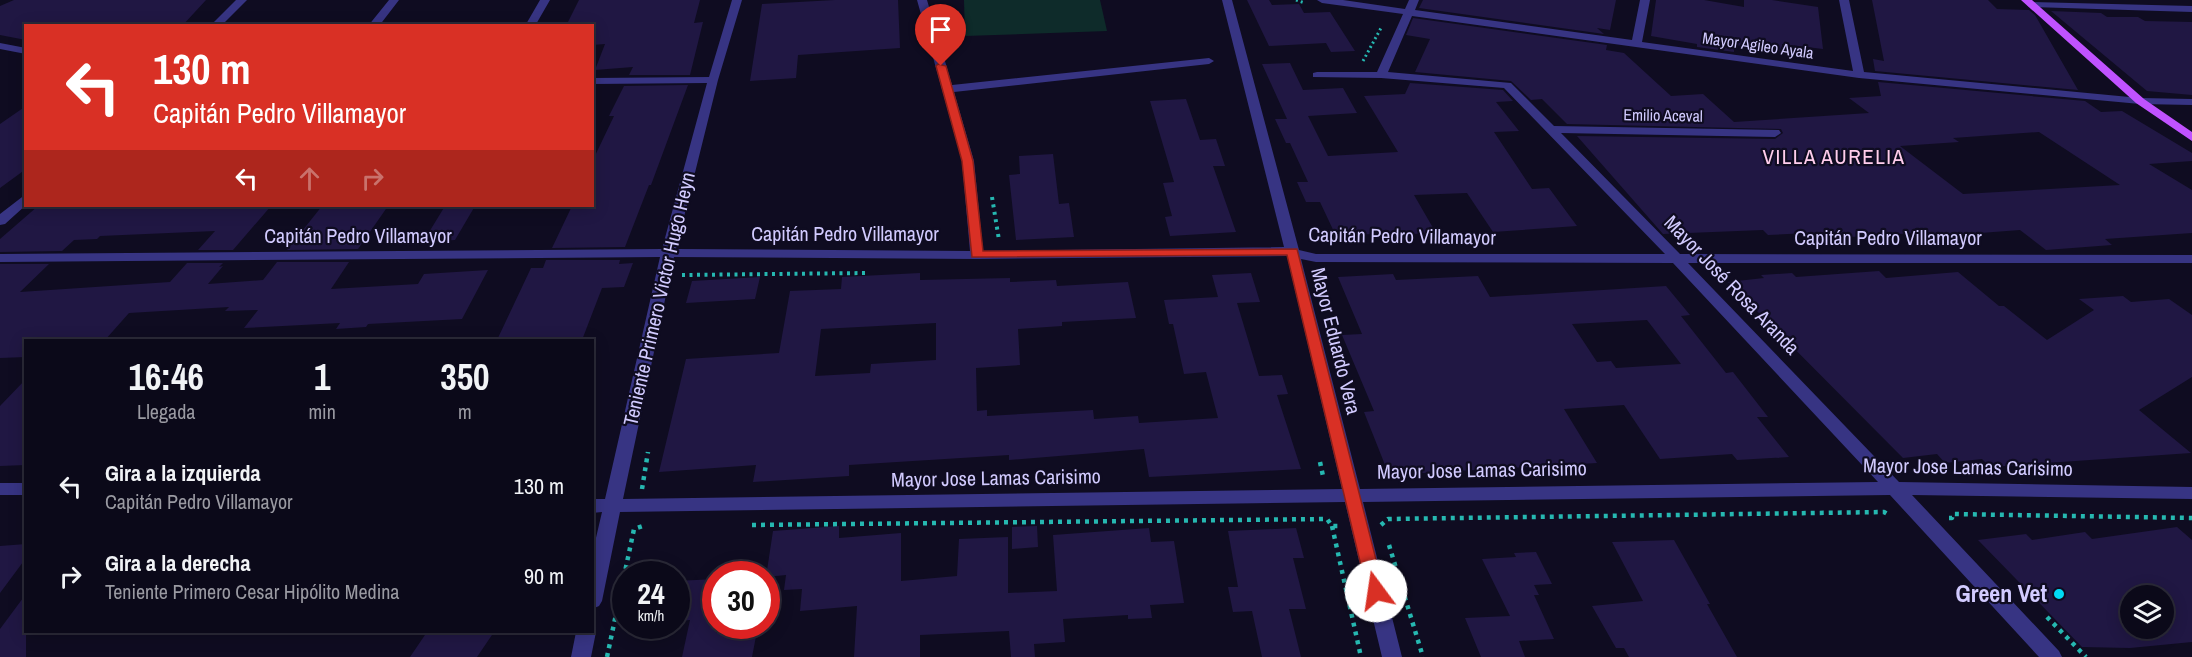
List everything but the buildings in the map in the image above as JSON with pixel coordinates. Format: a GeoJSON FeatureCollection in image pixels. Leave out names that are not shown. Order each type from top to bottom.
{"type":"FeatureCollection","features":[{"type":"Feature","properties":{"kind":"main road"},"geometry":{"type":"LineString","coordinates":[[2029,2],[2140,101],[2192,137]]}},
{"type":"Feature","properties":{"kind":"street"},"geometry":{"type":"LineString","coordinates":[[217,24],[242,0]]}},
{"type":"Feature","properties":{"kind":"street"},"geometry":{"type":"LineString","coordinates":[[375,24],[394,0]]}},
{"type":"Feature","properties":{"kind":"street"},"geometry":{"type":"LineString","coordinates":[[531,24],[545,0]]}},
{"type":"Feature","properties":{"kind":"street","name":"Teniente Primero Victor Hugo Heyn"},"geometry":{"type":"LineString","coordinates":[[594,592],[668,253],[713,80],[737,0]]}},
{"type":"Feature","properties":{"kind":"street"},"geometry":{"type":"LineString","coordinates":[[922,0],[968,161],[977,255]]}},
{"type":"Feature","properties":{"kind":"street","name":"Mayor Eduardo Vera"},"geometry":{"type":"LineString","coordinates":[[1227,0],[1392,657]]}},
{"type":"Feature","properties":{"kind":"street","name":"Mayor Agileo Ayala"},"geometry":{"type":"LineString","coordinates":[[1322,0],[1859,75],[2140,101],[2192,102]]}},
{"type":"Feature","properties":{"kind":"street"},"geometry":{"type":"LineString","coordinates":[[1381,75],[1414,0]]}},
{"type":"Feature","properties":{"kind":"street"},"geometry":{"type":"LineString","coordinates":[[1637,43],[1645,0]]}},
{"type":"Feature","properties":{"kind":"street"},"geometry":{"type":"LineString","coordinates":[[1844,0],[1859,75]]}},
{"type":"Feature","properties":{"kind":"street"},"geometry":{"type":"LineString","coordinates":[[2029,2],[2192,9]]}},
{"type":"Feature","properties":{"kind":"street"},"geometry":{"type":"LineString","coordinates":[[0,46],[24,51]]}},
{"type":"Feature","properties":{"kind":"street"},"geometry":{"type":"LineString","coordinates":[[948,88],[1209,61]]}},
{"type":"Feature","properties":{"kind":"street","name":"Mayor José Rosa Aranda"},"geometry":{"type":"LineString","coordinates":[[1317,75],[1381,75],[1507,85],[1677,257],[2052,657]]}},
{"type":"Feature","properties":{"kind":"street"},"geometry":{"type":"LineString","coordinates":[[594,81],[713,80]]}},
{"type":"Feature","properties":{"kind":"street","name":"Emilio Aceval"},"geometry":{"type":"LineString","coordinates":[[1551,129],[1775,133]]}},
{"type":"Feature","properties":{"kind":"street"},"geometry":{"type":"LineString","coordinates":[[0,221],[24,200]]}},
{"type":"Feature","properties":{"kind":"street","name":"Capitán Pedro Villamayor"},"geometry":{"type":"LineString","coordinates":[[0,258],[668,253],[977,255],[1292,252],[1316,258],[2192,259]]}},
{"type":"Feature","properties":{"kind":"street","name":"Mayor Jose Lamas Carisimo"},"geometry":{"type":"LineString","coordinates":[[594,506],[1896,488],[2192,493]]}},
{"type":"Feature","properties":{"kind":"street"},"geometry":{"type":"LineString","coordinates":[[0,489],[24,489]]}},
{"type":"Feature","properties":{"kind":"street"},"geometry":{"type":"LineString","coordinates":[[581,657],[586,633]]}},
{"type":"Feature","properties":{"kind":"path"},"geometry":{"type":"LineString","coordinates":[[1356,75],[1381,26]]}},
{"type":"Feature","properties":{"kind":"path"},"geometry":{"type":"LineString","coordinates":[[1423,657],[1380,525],[1388,519],[1884,512],[1896,518]]}},
{"type":"Feature","properties":{"kind":"path"},"geometry":{"type":"LineString","coordinates":[[1946,518],[1952,518],[1951,512],[2192,518]]}},
{"type":"Feature","properties":{"kind":"path"},"geometry":{"type":"LineString","coordinates":[[746,525],[1327,519],[1332,526],[1361,657]]}},
{"type":"Feature","properties":{"kind":"path"},"geometry":{"type":"LineString","coordinates":[[607,657],[634,529],[639,526],[651,526]]}},
{"type":"Feature","properties":{"kind":"path"},"geometry":{"type":"LineString","coordinates":[[1332,526],[1339,526]]}},
{"type":"Feature","properties":{"kind":"green space"},"geometry":{"type":"Polygon","coordinates":[[[964,0],[1100,0],[1107,31],[965,36],[964,0]]]}},
{"type":"Feature","properties":{"kind":"place","name":"Green Vet"},"geometry":{"type":"Point","coordinates":[2059,594]}},
{"type":"Feature","properties":{"kind":"district","name":"VILLA AURELIA"},"geometry":{"type":"Point","coordinates":[1834,157]}},
{"type":"Feature","properties":{"kind":"route"},"geometry":{"type":"LineString","coordinates":[[941,66],[968,161],[977,255],[1292,252],[1376,591]]}}]}
